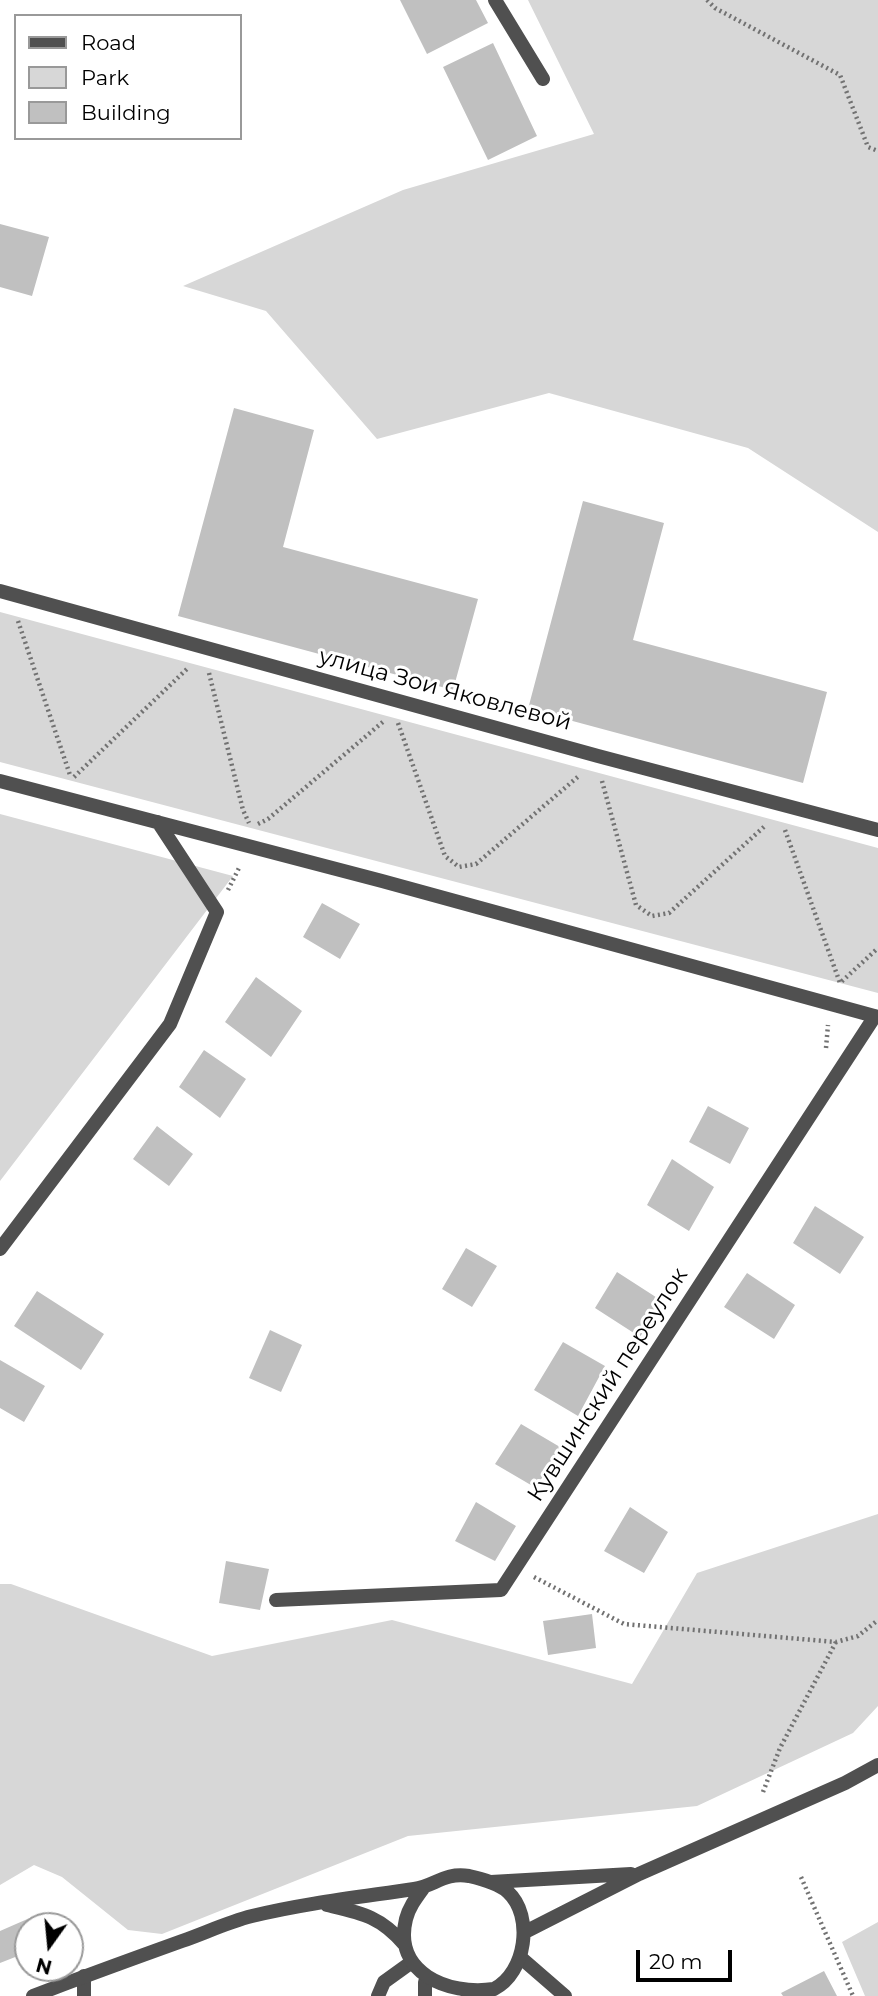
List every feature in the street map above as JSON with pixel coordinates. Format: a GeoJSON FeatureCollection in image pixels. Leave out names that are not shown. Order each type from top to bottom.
{"type":"FeatureCollection","features":[{"type":"Feature","properties":{"kind":"street"},"geometry":{"type":"LineString","coordinates":[[495,0],[543,79]]}},
{"type":"Feature","properties":{"kind":"street","name":"улица Зои Яковлевой"},"geometry":{"type":"LineString","coordinates":[[0,591],[598,756],[878,830]]}},
{"type":"Feature","properties":{"kind":"street"},"geometry":{"type":"LineString","coordinates":[[0,780],[382,881],[877,1019]]}},
{"type":"Feature","properties":{"kind":"street"},"geometry":{"type":"LineString","coordinates":[[0,1249],[170,1024],[217,912],[158,822]]}},
{"type":"Feature","properties":{"kind":"street","name":"Кувшинский переулок"},"geometry":{"type":"LineString","coordinates":[[276,1600],[501,1590],[877,1019]]}},
{"type":"Feature","properties":{"kind":"street"},"geometry":{"type":"LineString","coordinates":[[525,1932],[639,1874],[845,1783],[878,1765]]}},
{"type":"Feature","properties":{"kind":"street"},"geometry":{"type":"LineString","coordinates":[[84,1976],[249,1917],[424,1887],[444,1877],[467,1876],[491,1882],[639,1874]]}},
{"type":"Feature","properties":{"kind":"street"},"geometry":{"type":"LineString","coordinates":[[472,1996],[496,1988],[511,1972],[520,1957],[525,1932],[519,1908],[508,1893],[491,1882]]}},
{"type":"Feature","properties":{"kind":"street"},"geometry":{"type":"LineString","coordinates":[[424,1887],[411,1904],[405,1921],[404,1944],[409,1964],[425,1989],[486,1996]]}},
{"type":"Feature","properties":{"kind":"street"},"geometry":{"type":"LineString","coordinates":[[319,1903],[363,1914],[390,1927],[404,1944]]}},
{"type":"Feature","properties":{"kind":"street"},"geometry":{"type":"LineString","coordinates":[[520,1957],[565,1996]]}},
{"type":"Feature","properties":{"kind":"street"},"geometry":{"type":"LineString","coordinates":[[378,1996],[384,1982],[409,1964]]}},
{"type":"Feature","properties":{"kind":"street"},"geometry":{"type":"LineString","coordinates":[[503,1996],[511,1972]]}},
{"type":"Feature","properties":{"kind":"street"},"geometry":{"type":"LineString","coordinates":[[33,1996],[69,1982]]}},
{"type":"Feature","properties":{"kind":"path"},"geometry":{"type":"LineString","coordinates":[[708,0],[715,8],[839,75],[868,147],[878,151]]}},
{"type":"Feature","properties":{"kind":"path"},"geometry":{"type":"LineString","coordinates":[[17,617],[71,780],[192,664]]}},
{"type":"Feature","properties":{"kind":"path"},"geometry":{"type":"LineString","coordinates":[[208,668],[243,810],[251,827],[268,819],[389,717]]}},
{"type":"Feature","properties":{"kind":"path"},"geometry":{"type":"LineString","coordinates":[[396,719],[445,856],[459,867],[477,864],[586,770]]}},
{"type":"Feature","properties":{"kind":"path"},"geometry":{"type":"LineString","coordinates":[[600,774],[636,905],[652,916],[669,913],[772,820]]}},
{"type":"Feature","properties":{"kind":"path"},"geometry":{"type":"LineString","coordinates":[[783,823],[840,983],[878,948]]}},
{"type":"Feature","properties":{"kind":"path"},"geometry":{"type":"LineString","coordinates":[[515,1568],[624,1624],[835,1642],[858,1636],[878,1620]]}},
{"type":"Feature","properties":{"kind":"path"},"geometry":{"type":"LineString","coordinates":[[750,1825],[780,1748],[835,1642]]}},
{"type":"Feature","properties":{"kind":"path"},"geometry":{"type":"LineString","coordinates":[[801,1877],[853,1996]]}},
{"type":"Feature","properties":{"kind":"green space"},"geometry":{"type":"Polygon","coordinates":[[[528,0],[878,0],[878,532],[748,448],[549,393],[377,439],[266,311],[183,286],[403,190],[594,134],[528,0]]]}},
{"type":"Feature","properties":{"kind":"green space"},"geometry":{"type":"Polygon","coordinates":[[[0,612],[878,848],[878,993],[0,762],[0,612]]]}},
{"type":"Feature","properties":{"kind":"green space"},"geometry":{"type":"Polygon","coordinates":[[[0,814],[233,876],[0,1181],[0,814]]]}},
{"type":"Feature","properties":{"kind":"green space"},"geometry":{"type":"Polygon","coordinates":[[[878,1514],[878,1706],[853,1733],[697,1806],[408,1836],[162,1934],[128,1930],[62,1877],[34,1865],[0,1885],[0,1584],[11,1584],[212,1656],[392,1620],[632,1684],[697,1573],[878,1514]]]}},
{"type":"Feature","properties":{"kind":"green space"},"geometry":{"type":"Polygon","coordinates":[[[878,1922],[878,1996],[865,1996],[842,1942],[878,1922]]]}},
{"type":"Feature","properties":{"kind":"building"},"geometry":{"type":"Polygon","coordinates":[[[400,0],[476,0],[488,23],[427,54],[400,0]]]}},
{"type":"Feature","properties":{"kind":"building"},"geometry":{"type":"Polygon","coordinates":[[[493,43],[537,136],[488,160],[443,67],[493,43]]]}},
{"type":"Feature","properties":{"kind":"building"},"geometry":{"type":"Polygon","coordinates":[[[0,224],[49,237],[32,296],[0,287],[0,224]]]}},
{"type":"Feature","properties":{"kind":"building"},"geometry":{"type":"Polygon","coordinates":[[[234,408],[314,430],[283,547],[478,599],[453,690],[178,616],[234,408]]]}},
{"type":"Feature","properties":{"kind":"building"},"geometry":{"type":"Polygon","coordinates":[[[583,501],[664,523],[633,640],[827,692],[803,783],[528,709],[583,501]]]}},
{"type":"Feature","properties":{"kind":"building"},"geometry":{"type":"Polygon","coordinates":[[[322,903],[360,924],[340,959],[303,937],[322,903]]]}},
{"type":"Feature","properties":{"kind":"building"},"geometry":{"type":"Polygon","coordinates":[[[256,977],[302,1011],[271,1057],[225,1022],[256,977]]]}},
{"type":"Feature","properties":{"kind":"building"},"geometry":{"type":"Polygon","coordinates":[[[204,1050],[246,1079],[220,1118],[179,1087],[204,1050]]]}},
{"type":"Feature","properties":{"kind":"building"},"geometry":{"type":"Polygon","coordinates":[[[708,1106],[749,1128],[730,1164],[689,1142],[708,1106]]]}},
{"type":"Feature","properties":{"kind":"building"},"geometry":{"type":"Polygon","coordinates":[[[157,1126],[193,1154],[169,1186],[133,1159],[157,1126]]]}},
{"type":"Feature","properties":{"kind":"building"},"geometry":{"type":"Polygon","coordinates":[[[672,1159],[714,1187],[689,1231],[647,1205],[672,1159]]]}},
{"type":"Feature","properties":{"kind":"building"},"geometry":{"type":"Polygon","coordinates":[[[815,1206],[864,1237],[840,1274],[793,1243],[815,1206]]]}},
{"type":"Feature","properties":{"kind":"building"},"geometry":{"type":"Polygon","coordinates":[[[466,1248],[497,1266],[472,1307],[442,1289],[466,1248]]]}},
{"type":"Feature","properties":{"kind":"building"},"geometry":{"type":"Polygon","coordinates":[[[617,1272],[662,1301],[640,1337],[595,1308],[617,1272]]]}},
{"type":"Feature","properties":{"kind":"building"},"geometry":{"type":"Polygon","coordinates":[[[747,1273],[795,1305],[774,1339],[724,1307],[747,1273]]]}},
{"type":"Feature","properties":{"kind":"building"},"geometry":{"type":"Polygon","coordinates":[[[37,1291],[104,1334],[81,1370],[14,1326],[37,1291]]]}},
{"type":"Feature","properties":{"kind":"building"},"geometry":{"type":"Polygon","coordinates":[[[270,1330],[302,1345],[281,1392],[249,1378],[270,1330]]]}},
{"type":"Feature","properties":{"kind":"building"},"geometry":{"type":"Polygon","coordinates":[[[563,1342],[605,1366],[578,1416],[534,1390],[563,1342]]]}},
{"type":"Feature","properties":{"kind":"building"},"geometry":{"type":"Polygon","coordinates":[[[0,1360],[45,1386],[24,1422],[0,1408],[0,1360]]]}},
{"type":"Feature","properties":{"kind":"building"},"geometry":{"type":"Polygon","coordinates":[[[521,1424],[560,1447],[536,1488],[495,1464],[521,1424]]]}},
{"type":"Feature","properties":{"kind":"building"},"geometry":{"type":"Polygon","coordinates":[[[476,1502],[516,1526],[495,1561],[455,1541],[476,1502]]]}},
{"type":"Feature","properties":{"kind":"building"},"geometry":{"type":"Polygon","coordinates":[[[630,1507],[668,1532],[644,1573],[604,1551],[630,1507]]]}},
{"type":"Feature","properties":{"kind":"building"},"geometry":{"type":"Polygon","coordinates":[[[226,1561],[269,1569],[260,1610],[219,1603],[226,1561]]]}},
{"type":"Feature","properties":{"kind":"building"},"geometry":{"type":"Polygon","coordinates":[[[592,1614],[596,1648],[548,1655],[543,1621],[592,1614]]]}},
{"type":"Feature","properties":{"kind":"building"},"geometry":{"type":"Polygon","coordinates":[[[14,1925],[14,1958],[0,1963],[0,1931],[14,1925]]]}},
{"type":"Feature","properties":{"kind":"building"},"geometry":{"type":"Polygon","coordinates":[[[824,1971],[837,1996],[783,1996],[781,1993],[824,1971]]]}}]}
